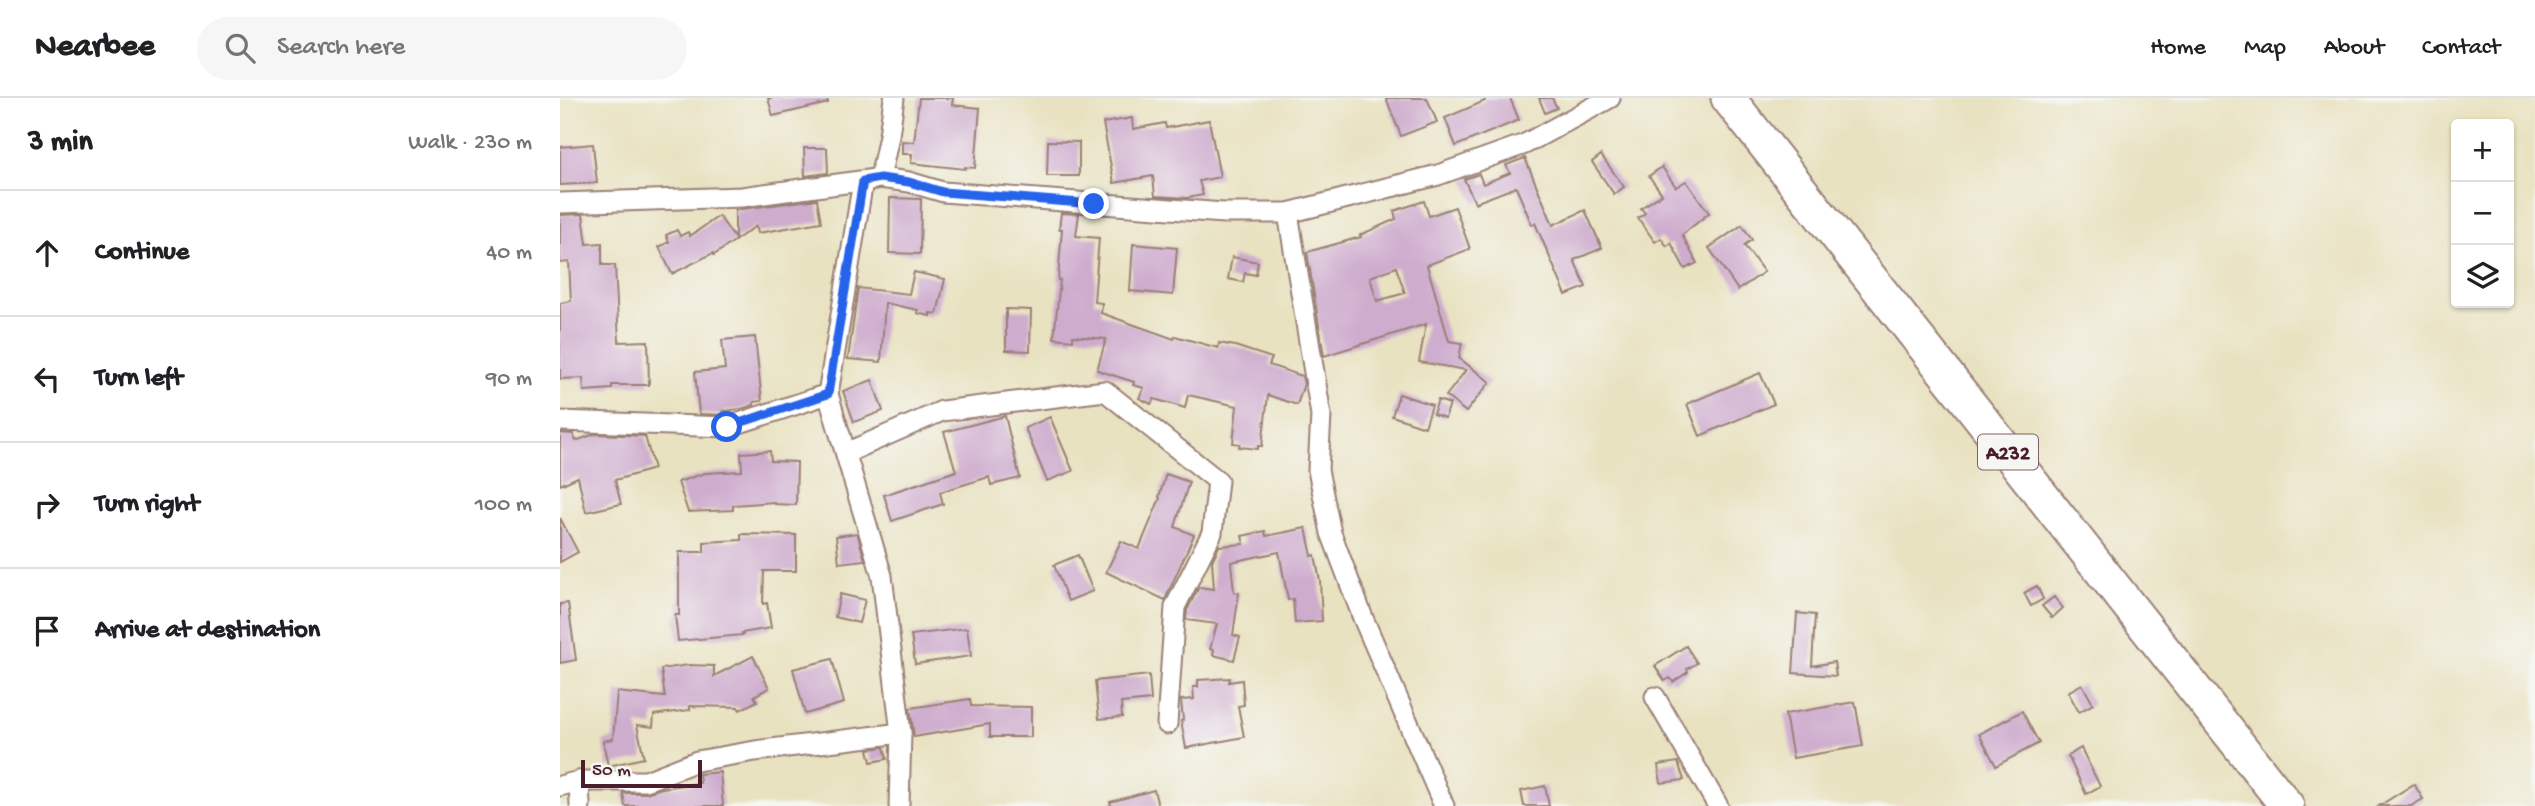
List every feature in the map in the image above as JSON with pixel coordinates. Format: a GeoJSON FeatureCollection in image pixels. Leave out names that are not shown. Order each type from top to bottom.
{"type":"FeatureCollection","features":[{"type":"Feature","properties":{"kind":"highway","name":"A232"},"geometry":{"type":"LineString","coordinates":[[1707,98],[2260,806]]}},
{"type":"Feature","properties":{"kind":"highway","name":"A232"},"geometry":{"type":"LineString","coordinates":[[1728,98],[2287,806]]}},
{"type":"Feature","properties":{"kind":"street"},"geometry":{"type":"LineString","coordinates":[[894,98],[889,136],[872,180],[828,394],[882,576],[901,733],[898,806]]}},
{"type":"Feature","properties":{"kind":"street"},"geometry":{"type":"LineString","coordinates":[[560,203],[742,197],[872,180],[909,182],[943,192],[1224,213],[1287,213],[1438,175],[1525,144],[1610,98]]}},
{"type":"Feature","properties":{"kind":"street"},"geometry":{"type":"LineString","coordinates":[[1287,213],[1321,415],[1318,470],[1331,533],[1363,618],[1444,806]]}},
{"type":"Feature","properties":{"kind":"street"},"geometry":{"type":"LineString","coordinates":[[846,453],[942,411],[1105,391],[1218,481],[1212,533],[1175,607],[1167,724]]}},
{"type":"Feature","properties":{"kind":"street"},"geometry":{"type":"LineString","coordinates":[[560,421],[727,427],[828,394]]}},
{"type":"Feature","properties":{"kind":"street"},"geometry":{"type":"LineString","coordinates":[[1655,697],[1718,806]]}},
{"type":"Feature","properties":{"kind":"street"},"geometry":{"type":"LineString","coordinates":[[580,806],[570,784],[646,781],[697,761],[901,733]]}},
{"type":"Feature","properties":{"kind":"building"},"geometry":{"type":"Polygon","coordinates":[[[768,98],[827,98],[828,103],[773,116],[768,98]]]}},
{"type":"Feature","properties":{"kind":"building"},"geometry":{"type":"Polygon","coordinates":[[[919,98],[953,98],[952,105],[980,108],[975,168],[911,163],[912,154],[902,154],[902,141],[914,142],[919,98]]]}},
{"type":"Feature","properties":{"kind":"building"},"geometry":{"type":"Polygon","coordinates":[[[1386,98],[1427,98],[1437,122],[1401,136],[1386,98]]]}},
{"type":"Feature","properties":{"kind":"building"},"geometry":{"type":"Polygon","coordinates":[[[1484,98],[1510,98],[1519,120],[1456,146],[1445,118],[1485,101],[1484,98]]]}},
{"type":"Feature","properties":{"kind":"building"},"geometry":{"type":"Polygon","coordinates":[[[1539,98],[1552,98],[1557,108],[1545,113],[1539,98]]]}},
{"type":"Feature","properties":{"kind":"building"},"geometry":{"type":"Polygon","coordinates":[[[1132,118],[1133,129],[1165,123],[1166,128],[1209,120],[1220,177],[1199,181],[1203,195],[1187,198],[1155,196],[1153,176],[1114,183],[1103,123],[1132,118]]]}},
{"type":"Feature","properties":{"kind":"building"},"geometry":{"type":"Polygon","coordinates":[[[1048,141],[1079,142],[1079,176],[1047,176],[1048,141]]]}},
{"type":"Feature","properties":{"kind":"building"},"geometry":{"type":"Polygon","coordinates":[[[593,144],[597,183],[560,185],[560,147],[593,144]]]}},
{"type":"Feature","properties":{"kind":"building"},"geometry":{"type":"Polygon","coordinates":[[[804,148],[827,148],[828,173],[805,176],[804,148]]]}},
{"type":"Feature","properties":{"kind":"building"},"geometry":{"type":"Polygon","coordinates":[[[1601,155],[1624,187],[1614,194],[1592,162],[1601,155]]]}},
{"type":"Feature","properties":{"kind":"building"},"geometry":{"type":"Polygon","coordinates":[[[1525,158],[1553,225],[1585,210],[1602,248],[1574,260],[1586,287],[1566,295],[1535,223],[1532,225],[1516,187],[1475,203],[1464,179],[1479,174],[1483,184],[1510,173],[1506,165],[1525,158]]]}},
{"type":"Feature","properties":{"kind":"building"},"geometry":{"type":"Polygon","coordinates":[[[1662,167],[1676,187],[1686,181],[1709,213],[1682,235],[1697,263],[1685,269],[1671,243],[1667,246],[1661,238],[1655,242],[1638,218],[1645,213],[1641,208],[1662,194],[1649,176],[1662,167]]]}},
{"type":"Feature","properties":{"kind":"building"},"geometry":{"type":"Polygon","coordinates":[[[890,198],[921,199],[920,254],[889,253],[890,198]]]}},
{"type":"Feature","properties":{"kind":"building"},"geometry":{"type":"Polygon","coordinates":[[[817,199],[821,222],[758,233],[756,226],[714,255],[713,253],[672,274],[659,247],[669,242],[666,235],[677,230],[680,236],[688,232],[690,236],[719,216],[735,239],[735,210],[817,199]]]}},
{"type":"Feature","properties":{"kind":"building"},"geometry":{"type":"Polygon","coordinates":[[[1424,201],[1429,216],[1455,207],[1470,249],[1427,265],[1449,341],[1462,343],[1459,358],[1490,382],[1466,412],[1446,396],[1466,370],[1419,362],[1426,324],[1324,356],[1307,252],[1361,237],[1360,235],[1396,219],[1394,211],[1424,201]],[[1396,267],[1370,277],[1377,301],[1405,293],[1396,267]]]}},
{"type":"Feature","properties":{"kind":"building"},"geometry":{"type":"Polygon","coordinates":[[[1061,213],[1079,214],[1076,236],[1099,238],[1094,302],[1102,303],[1101,313],[1174,339],[1175,336],[1218,348],[1219,343],[1235,346],[1272,358],[1269,365],[1302,376],[1304,384],[1297,405],[1268,395],[1262,446],[1258,446],[1258,449],[1239,447],[1240,444],[1233,443],[1237,406],[1188,395],[1185,408],[1154,399],[1151,404],[1139,398],[1144,388],[1097,370],[1106,339],[1073,336],[1073,340],[1054,338],[1060,280],[1061,213]]]}},
{"type":"Feature","properties":{"kind":"building"},"geometry":{"type":"Polygon","coordinates":[[[583,214],[587,244],[602,243],[602,265],[615,265],[619,342],[648,341],[649,385],[612,385],[612,389],[584,391],[583,378],[560,379],[560,303],[571,301],[569,262],[560,263],[560,215],[583,214]]]}},
{"type":"Feature","properties":{"kind":"building"},"geometry":{"type":"Polygon","coordinates":[[[1742,225],[1752,240],[1744,245],[1764,272],[1738,290],[1709,248],[1742,225]]]}},
{"type":"Feature","properties":{"kind":"building"},"geometry":{"type":"Polygon","coordinates":[[[1133,244],[1177,248],[1173,295],[1130,291],[1133,244]]]}},
{"type":"Feature","properties":{"kind":"building"},"geometry":{"type":"Polygon","coordinates":[[[1232,257],[1258,262],[1256,275],[1245,273],[1243,282],[1228,279],[1232,257]]]}},
{"type":"Feature","properties":{"kind":"building"},"geometry":{"type":"Polygon","coordinates":[[[914,272],[945,279],[937,314],[930,313],[930,316],[917,313],[918,310],[885,303],[881,362],[848,359],[858,288],[909,294],[914,272]]]}},
{"type":"Feature","properties":{"kind":"building"},"geometry":{"type":"Polygon","coordinates":[[[1006,309],[1031,310],[1030,351],[1006,350],[1006,309]]]}},
{"type":"Feature","properties":{"kind":"building"},"geometry":{"type":"Polygon","coordinates":[[[755,337],[762,401],[741,409],[723,411],[724,415],[699,414],[695,372],[725,369],[722,340],[755,337]]]}},
{"type":"Feature","properties":{"kind":"building"},"geometry":{"type":"Polygon","coordinates":[[[1760,373],[1774,404],[1700,436],[1687,404],[1760,373]]]}},
{"type":"Feature","properties":{"kind":"building"},"geometry":{"type":"Polygon","coordinates":[[[872,380],[883,411],[854,422],[843,391],[872,380]]]}},
{"type":"Feature","properties":{"kind":"building"},"geometry":{"type":"Polygon","coordinates":[[[1399,394],[1432,405],[1425,427],[1392,416],[1399,394]]]}},
{"type":"Feature","properties":{"kind":"building"},"geometry":{"type":"Polygon","coordinates":[[[1438,400],[1450,404],[1445,418],[1433,414],[1438,400]]]}},
{"type":"Feature","properties":{"kind":"building"},"geometry":{"type":"Polygon","coordinates":[[[1005,416],[1020,478],[991,485],[989,477],[940,492],[943,504],[892,521],[884,495],[956,471],[944,432],[1005,416]]]}},
{"type":"Feature","properties":{"kind":"building"},"geometry":{"type":"Polygon","coordinates":[[[1050,417],[1073,471],[1047,481],[1025,428],[1050,417]]]}},
{"type":"Feature","properties":{"kind":"building"},"geometry":{"type":"Polygon","coordinates":[[[560,433],[573,434],[576,441],[594,434],[645,436],[654,469],[615,480],[621,504],[586,512],[578,477],[560,485],[560,433]]]}},
{"type":"Feature","properties":{"kind":"building"},"geometry":{"type":"Polygon","coordinates":[[[770,451],[771,461],[797,462],[796,505],[774,502],[733,505],[733,510],[688,512],[678,482],[705,473],[742,471],[741,453],[770,451]]]}},
{"type":"Feature","properties":{"kind":"building"},"geometry":{"type":"Polygon","coordinates":[[[1166,474],[1189,482],[1175,527],[1194,535],[1165,600],[1106,572],[1121,541],[1139,549],[1160,498],[1166,474]]]}},
{"type":"Feature","properties":{"kind":"building"},"geometry":{"type":"Polygon","coordinates":[[[560,518],[578,552],[560,562],[560,518]]]}},
{"type":"Feature","properties":{"kind":"building"},"geometry":{"type":"Polygon","coordinates":[[[1306,528],[1320,581],[1322,621],[1295,623],[1293,599],[1288,600],[1279,552],[1231,562],[1234,592],[1239,593],[1233,635],[1240,637],[1234,660],[1213,655],[1214,650],[1210,649],[1217,624],[1186,620],[1187,610],[1199,587],[1214,589],[1212,561],[1219,546],[1244,544],[1242,536],[1265,531],[1266,536],[1306,528]]]}},
{"type":"Feature","properties":{"kind":"building"},"geometry":{"type":"Polygon","coordinates":[[[857,533],[865,560],[839,563],[836,536],[857,533]]]}},
{"type":"Feature","properties":{"kind":"building"},"geometry":{"type":"Polygon","coordinates":[[[741,534],[796,535],[796,571],[764,571],[763,604],[767,603],[771,628],[742,633],[743,635],[678,641],[675,615],[679,615],[679,552],[704,552],[704,542],[741,540],[741,534]]]}},
{"type":"Feature","properties":{"kind":"building"},"geometry":{"type":"Polygon","coordinates":[[[1078,555],[1093,591],[1068,601],[1054,565],[1078,555]]]}},
{"type":"Feature","properties":{"kind":"building"},"geometry":{"type":"Polygon","coordinates":[[[2037,586],[2043,599],[2031,606],[2024,593],[2037,586]]]}},
{"type":"Feature","properties":{"kind":"building"},"geometry":{"type":"Polygon","coordinates":[[[840,594],[865,600],[859,623],[835,617],[840,594]]]}},
{"type":"Feature","properties":{"kind":"building"},"geometry":{"type":"Polygon","coordinates":[[[2054,597],[2063,608],[2052,618],[2042,606],[2054,597]]]}},
{"type":"Feature","properties":{"kind":"building"},"geometry":{"type":"Polygon","coordinates":[[[568,603],[576,660],[560,663],[560,604],[568,603]]]}},
{"type":"Feature","properties":{"kind":"building"},"geometry":{"type":"Polygon","coordinates":[[[1797,613],[1815,615],[1812,666],[1834,662],[1836,676],[1793,673],[1797,613]]]}},
{"type":"Feature","properties":{"kind":"building"},"geometry":{"type":"Polygon","coordinates":[[[967,628],[971,656],[915,664],[911,635],[967,628]]]}},
{"type":"Feature","properties":{"kind":"building"},"geometry":{"type":"Polygon","coordinates":[[[1686,646],[1697,663],[1673,682],[1670,678],[1665,681],[1655,666],[1686,646]]]}},
{"type":"Feature","properties":{"kind":"building"},"geometry":{"type":"Polygon","coordinates":[[[753,656],[769,688],[754,696],[757,701],[740,710],[738,707],[690,706],[690,710],[654,715],[653,727],[637,725],[644,758],[608,766],[603,741],[613,739],[617,692],[665,697],[661,669],[689,665],[714,666],[714,676],[753,656]]]}},
{"type":"Feature","properties":{"kind":"building"},"geometry":{"type":"Polygon","coordinates":[[[832,659],[844,703],[805,714],[793,669],[832,659]]]}},
{"type":"Feature","properties":{"kind":"building"},"geometry":{"type":"Polygon","coordinates":[[[1149,675],[1151,700],[1121,703],[1122,717],[1099,719],[1095,681],[1149,675]]]}},
{"type":"Feature","properties":{"kind":"building"},"geometry":{"type":"Polygon","coordinates":[[[1230,678],[1229,682],[1242,680],[1244,705],[1238,706],[1244,737],[1186,748],[1181,721],[1181,700],[1194,699],[1193,687],[1198,687],[1198,680],[1230,678]]]}},
{"type":"Feature","properties":{"kind":"building"},"geometry":{"type":"Polygon","coordinates":[[[2082,684],[2093,704],[2079,712],[2068,692],[2082,684]]]}},
{"type":"Feature","properties":{"kind":"building"},"geometry":{"type":"Polygon","coordinates":[[[970,699],[971,706],[1031,707],[1031,737],[990,737],[990,724],[914,737],[910,708],[970,699]]]}},
{"type":"Feature","properties":{"kind":"building"},"geometry":{"type":"Polygon","coordinates":[[[1855,702],[1863,746],[1793,758],[1785,714],[1855,702]]]}},
{"type":"Feature","properties":{"kind":"building"},"geometry":{"type":"Polygon","coordinates":[[[2022,711],[2039,743],[1996,766],[1979,734],[2022,711]]]}},
{"type":"Feature","properties":{"kind":"building"},"geometry":{"type":"Polygon","coordinates":[[[884,747],[887,759],[871,762],[868,749],[884,747]]]}},
{"type":"Feature","properties":{"kind":"building"},"geometry":{"type":"Polygon","coordinates":[[[2081,748],[2100,786],[2086,794],[2068,756],[2081,748]]]}},
{"type":"Feature","properties":{"kind":"building"},"geometry":{"type":"Polygon","coordinates":[[[1678,762],[1684,780],[1661,783],[1658,765],[1678,762]]]}},
{"type":"Feature","properties":{"kind":"building"},"geometry":{"type":"Polygon","coordinates":[[[720,772],[723,806],[625,806],[623,793],[646,793],[700,783],[699,774],[720,772]]]}},
{"type":"Feature","properties":{"kind":"building"},"geometry":{"type":"Polygon","coordinates":[[[2414,784],[2423,799],[2411,806],[2379,806],[2414,784]]]}},
{"type":"Feature","properties":{"kind":"building"},"geometry":{"type":"Polygon","coordinates":[[[1545,786],[1549,806],[1524,806],[1521,791],[1545,786]]]}},
{"type":"Feature","properties":{"kind":"building"},"geometry":{"type":"Polygon","coordinates":[[[1154,790],[1158,806],[1111,806],[1110,802],[1154,790]]]}},
{"type":"Feature","properties":{"kind":"route"},"geometry":{"type":"LineString","coordinates":[[727,427],[828,394],[863,181],[880,178],[909,182],[943,192],[1094,204]]}}]}
